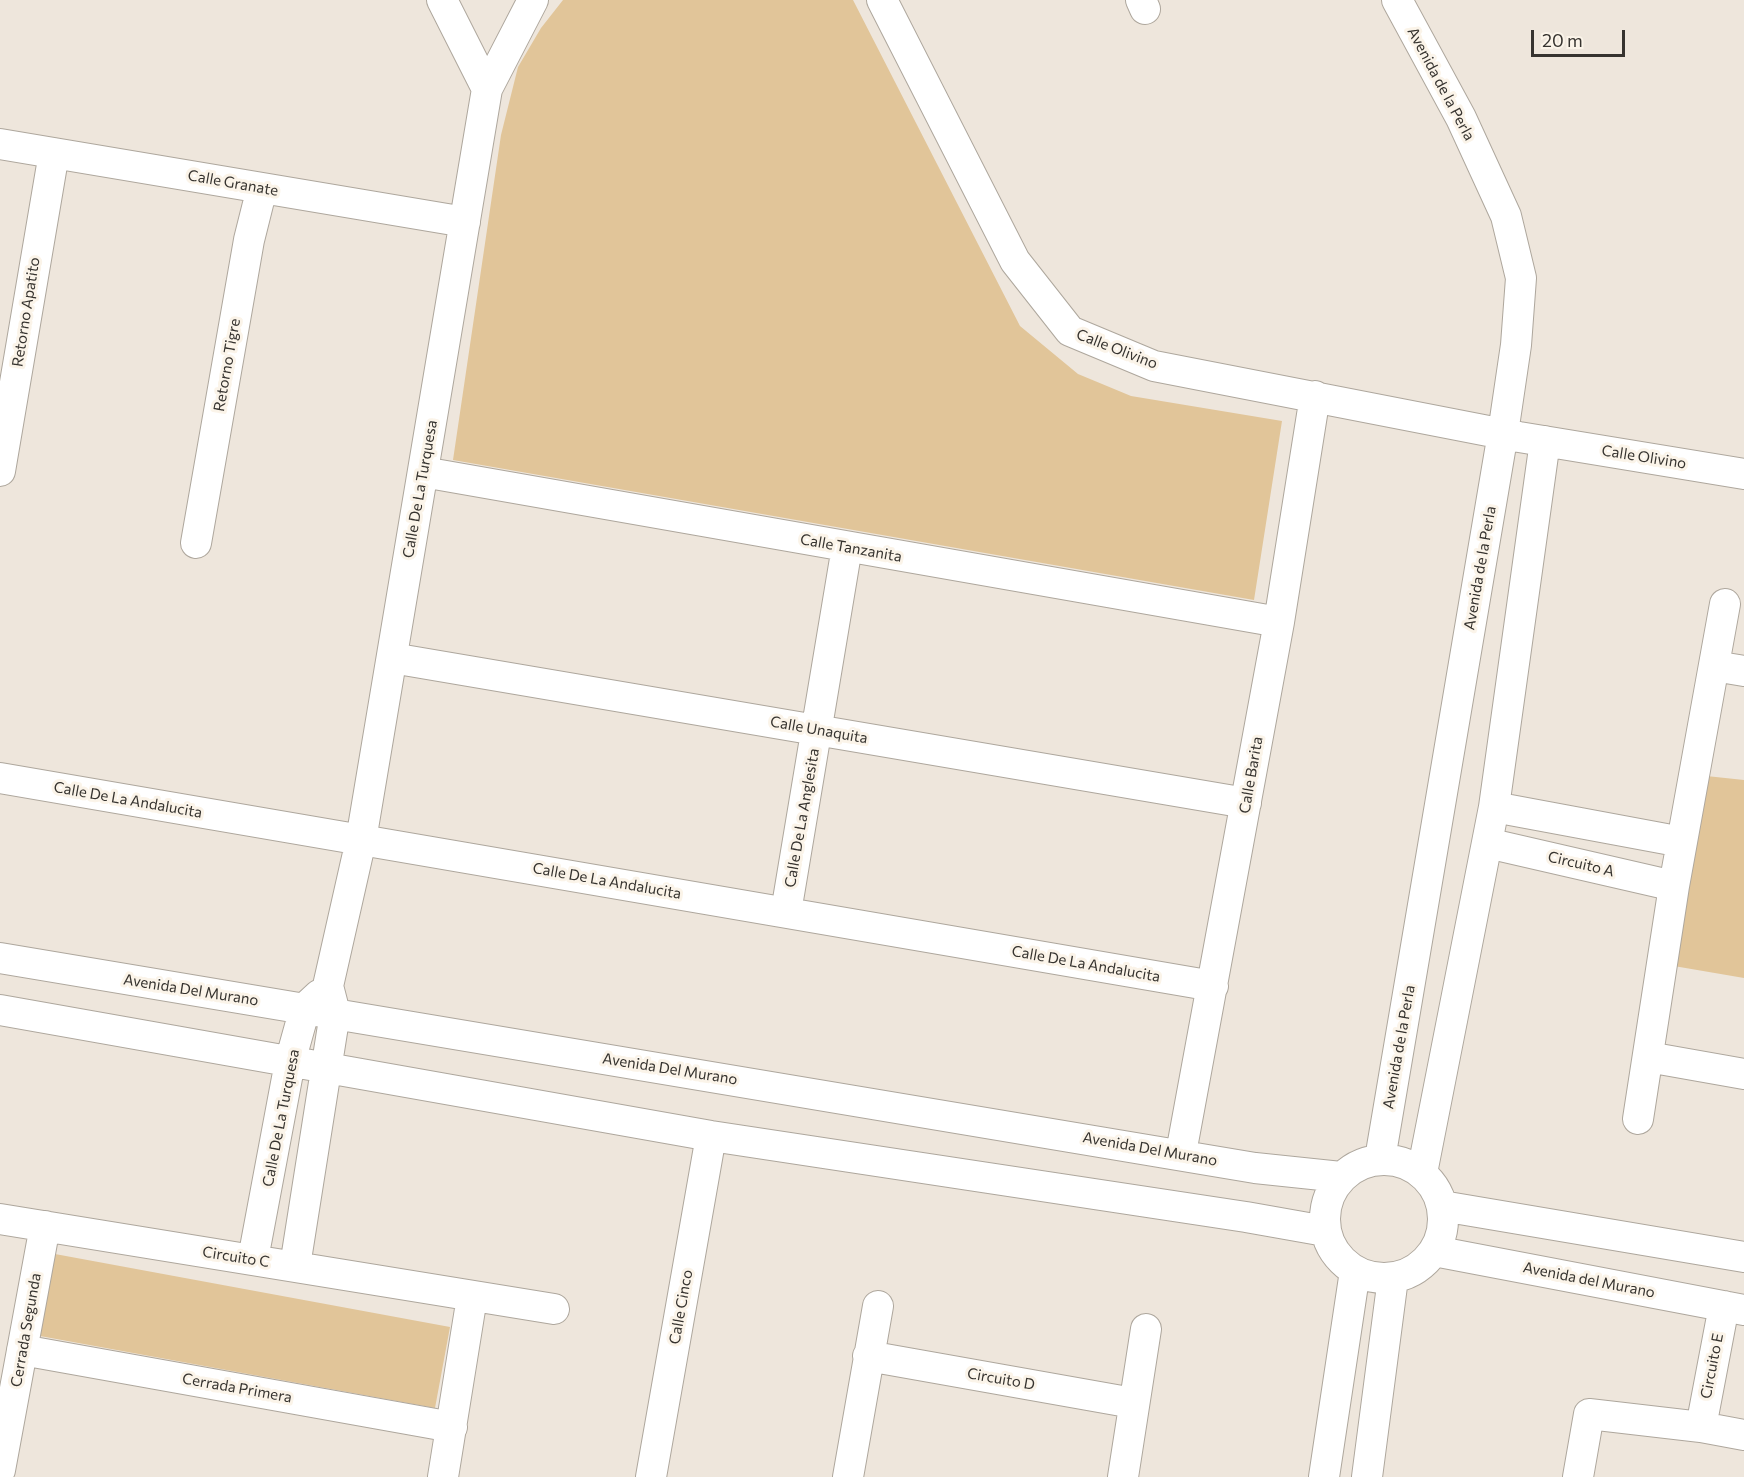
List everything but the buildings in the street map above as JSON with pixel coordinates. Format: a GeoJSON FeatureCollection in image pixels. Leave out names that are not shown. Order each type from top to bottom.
{"type":"FeatureCollection","features":[{"type":"Feature","properties":{"kind":"street","name":"Calle De La Turquesa"},"geometry":{"type":"LineString","coordinates":[[295,1266],[328,1068],[331,1000],[361,840],[488,89],[533,0]]}},
{"type":"Feature","properties":{"kind":"street","name":"Calle Olivino"},"geometry":{"type":"LineString","coordinates":[[882,0],[1015,261],[1070,331],[1154,366],[1526,437],[1744,474]]}},
{"type":"Feature","properties":{"kind":"street","name":"Avenida de la Perla"},"geometry":{"type":"LineString","coordinates":[[1397,0],[1461,118],[1506,216],[1521,278],[1516,345],[1526,437],[1494,807],[1422,1173]]}},
{"type":"Feature","properties":{"kind":"street"},"geometry":{"type":"LineString","coordinates":[[452,3],[488,89]]}},
{"type":"Feature","properties":{"kind":"street","name":"Calle Granate"},"geometry":{"type":"LineString","coordinates":[[0,144],[465,222]]}},
{"type":"Feature","properties":{"kind":"street","name":"Retorno Apatito"},"geometry":{"type":"LineString","coordinates":[[0,471],[54,153]]}},
{"type":"Feature","properties":{"kind":"street","name":"Retorno Tigre"},"geometry":{"type":"LineString","coordinates":[[196,543],[249,240],[262,188]]}},
{"type":"Feature","properties":{"kind":"street","name":"Calle Barita"},"geometry":{"type":"LineString","coordinates":[[1181,1153],[1214,986],[1279,622],[1315,396]]}},
{"type":"Feature","properties":{"kind":"street","name":"Avenida de la Perla"},"geometry":{"type":"LineString","coordinates":[[1380,1159],[1526,437]]}},
{"type":"Feature","properties":{"kind":"street","name":"Calle Tanzanita"},"geometry":{"type":"LineString","coordinates":[[423,472],[1279,622]]}},
{"type":"Feature","properties":{"kind":"street","name":"Calle De La Anglesita"},"geometry":{"type":"LineString","coordinates":[[786,912],[847,547]]}},
{"type":"Feature","properties":{"kind":"street"},"geometry":{"type":"LineString","coordinates":[[1638,1119],[1674,886],[1725,604]]}},
{"type":"Feature","properties":{"kind":"street","name":"Calle Unaquita"},"geometry":{"type":"LineString","coordinates":[[392,658],[1246,803]]}},
{"type":"Feature","properties":{"kind":"street"},"geometry":{"type":"LineString","coordinates":[[1714,666],[1744,671]]}},
{"type":"Feature","properties":{"kind":"street","name":"Calle De La Andalucita"},"geometry":{"type":"LineString","coordinates":[[0,778],[1214,986]]}},
{"type":"Feature","properties":{"kind":"street"},"geometry":{"type":"LineString","coordinates":[[1494,807],[1682,842]]}},
{"type":"Feature","properties":{"kind":"street","name":"Circuito A"},"geometry":{"type":"LineString","coordinates":[[1487,843],[1674,886]]}},
{"type":"Feature","properties":{"kind":"street","name":"Avenida Del Murano"},"geometry":{"type":"LineString","coordinates":[[0,958],[305,1008]]}},
{"type":"Feature","properties":{"kind":"street"},"geometry":{"type":"LineString","coordinates":[[305,1008],[331,1000]]}},
{"type":"Feature","properties":{"kind":"street","name":"Avenida Del Murano"},"geometry":{"type":"LineString","coordinates":[[331,1000],[1255,1167],[1341,1178]]}},
{"type":"Feature","properties":{"kind":"street","name":"Calle De La Turquesa"},"geometry":{"type":"LineString","coordinates":[[253,1259],[290,1062],[305,1008]]}},
{"type":"Feature","properties":{"kind":"street"},"geometry":{"type":"LineString","coordinates":[[0,1010],[711,1136],[1235,1215],[1325,1232]]}},
{"type":"Feature","properties":{"kind":"street"},"geometry":{"type":"LineString","coordinates":[[1648,1058],[1744,1074]]}},
{"type":"Feature","properties":{"kind":"street","name":"Calle Cinco"},"geometry":{"type":"LineString","coordinates":[[651,1477],[711,1136]]}},
{"type":"Feature","properties":{"kind":"street"},"geometry":{"type":"LineString","coordinates":[[1380,1159],[1403,1162],[1422,1173],[1435,1188],[1442,1206],[1443,1229],[1434,1251],[1423,1264],[1408,1273],[1393,1278],[1373,1278],[1355,1271],[1342,1261],[1331,1248],[1325,1232],[1326,1203],[1341,1178],[1358,1165],[1380,1159]]}},
{"type":"Feature","properties":{"kind":"street"},"geometry":{"type":"LineString","coordinates":[[1442,1206],[1744,1257]]}},
{"type":"Feature","properties":{"kind":"street","name":"Circuito C"},"geometry":{"type":"LineString","coordinates":[[0,1219],[554,1310]]}},
{"type":"Feature","properties":{"kind":"street","name":"Cerrada Segunda"},"geometry":{"type":"LineString","coordinates":[[0,1470],[45,1226]]}},
{"type":"Feature","properties":{"kind":"street","name":"Avenida del Murano"},"geometry":{"type":"LineString","coordinates":[[1434,1251],[1734,1308]]}},
{"type":"Feature","properties":{"kind":"street"},"geometry":{"type":"LineString","coordinates":[[1324,1477],[1355,1271]]}},
{"type":"Feature","properties":{"kind":"street"},"geometry":{"type":"LineString","coordinates":[[1367,1477],[1393,1278]]}},
{"type":"Feature","properties":{"kind":"street"},"geometry":{"type":"LineString","coordinates":[[443,1477],[472,1298]]}},
{"type":"Feature","properties":{"kind":"street"},"geometry":{"type":"LineString","coordinates":[[848,1477],[878,1306]]}},
{"type":"Feature","properties":{"kind":"street","name":"Circuito E"},"geometry":{"type":"LineString","coordinates":[[1701,1427],[1734,1308]]}},
{"type":"Feature","properties":{"kind":"street"},"geometry":{"type":"LineString","coordinates":[[1123,1477],[1146,1329]]}},
{"type":"Feature","properties":{"kind":"street","name":"Cerrada Primera"},"geometry":{"type":"LineString","coordinates":[[22,1350],[452,1427]]}},
{"type":"Feature","properties":{"kind":"street","name":"Circuito D"},"geometry":{"type":"LineString","coordinates":[[868,1356],[1133,1403]]}},
{"type":"Feature","properties":{"kind":"street"},"geometry":{"type":"LineString","coordinates":[[1578,1477],[1589,1414],[1701,1427],[1744,1435]]}},
{"type":"Feature","properties":{"kind":"shaded area"},"geometry":{"type":"Polygon","coordinates":[[[563,0],[853,0],[1020,326],[1078,374],[1131,396],[1282,421],[1254,600],[453,460],[501,135],[518,67],[541,28],[563,0]]]}},
{"type":"Feature","properties":{"kind":"shaded area"},"geometry":{"type":"Polygon","coordinates":[[[1697,775],[1744,780],[1744,978],[1668,965],[1697,775]]]}},
{"type":"Feature","properties":{"kind":"shaded area"},"geometry":{"type":"Polygon","coordinates":[[[55,1254],[450,1327],[435,1408],[40,1336],[55,1254]]]}}]}
